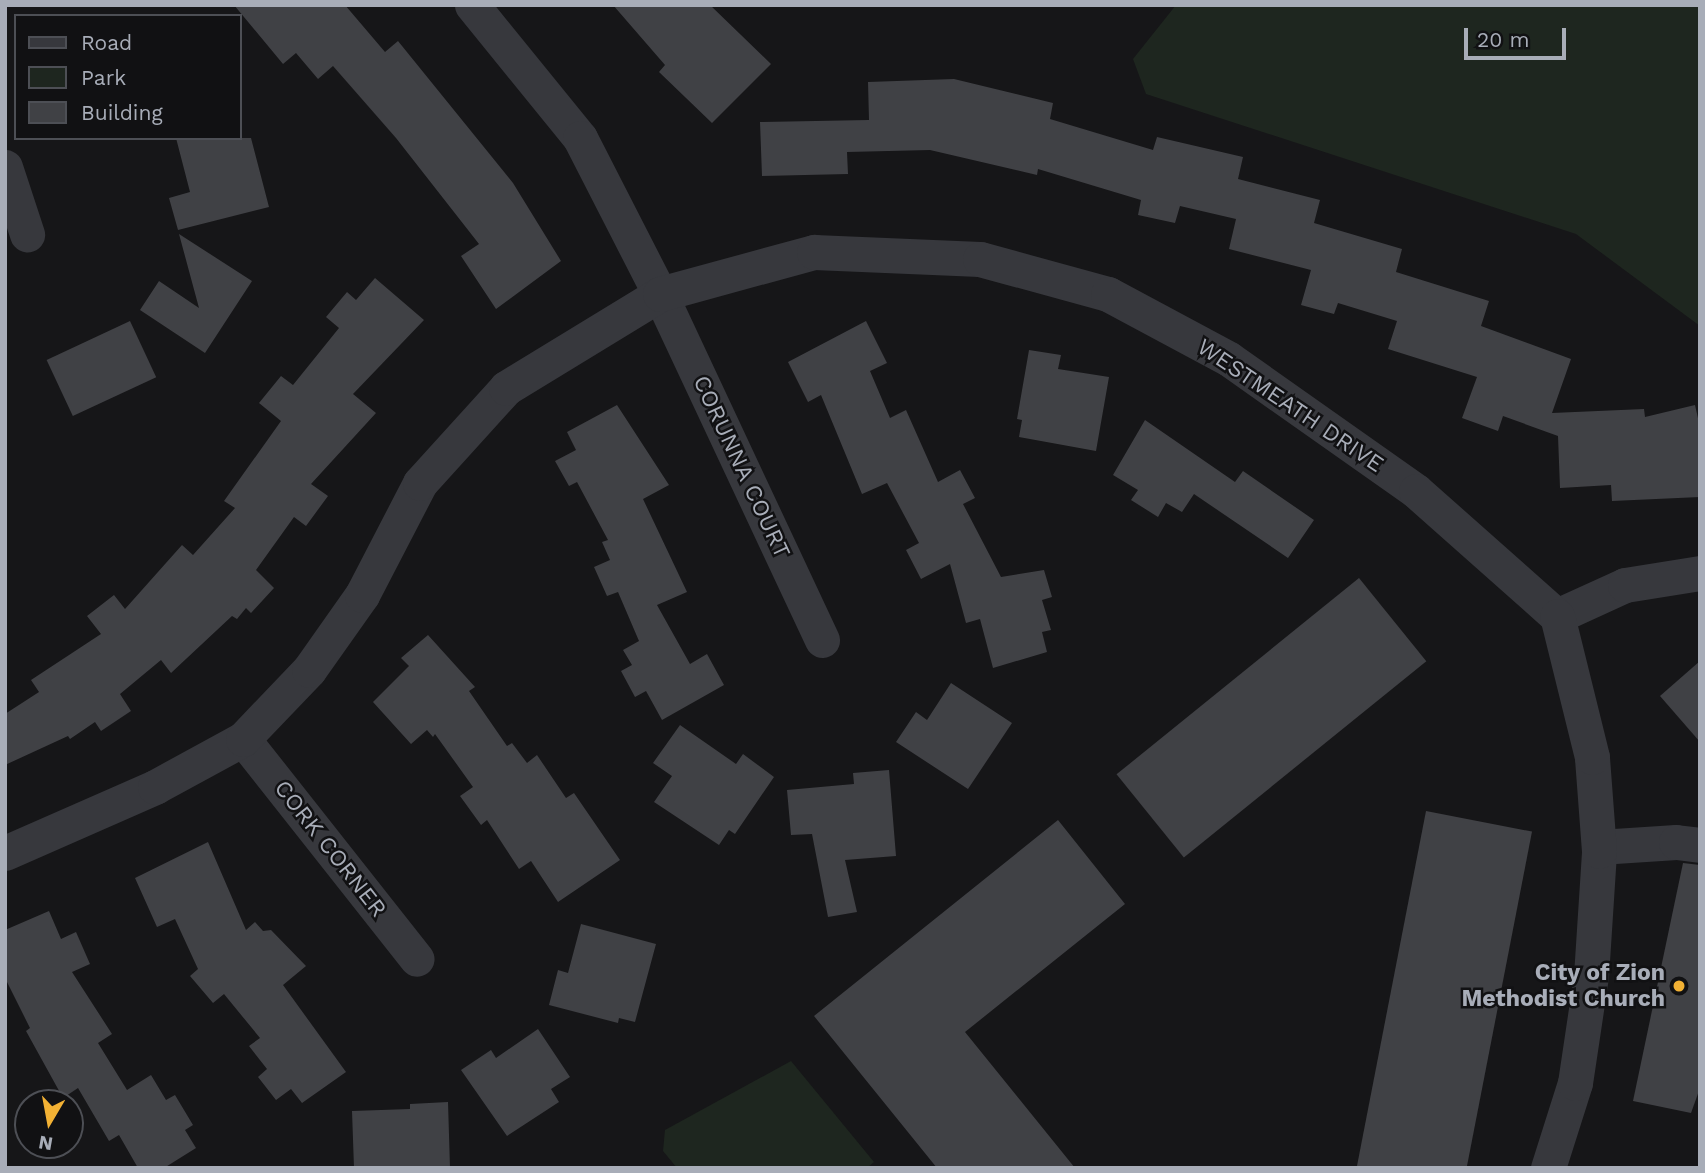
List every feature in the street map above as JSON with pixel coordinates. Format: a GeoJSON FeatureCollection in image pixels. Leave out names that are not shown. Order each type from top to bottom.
{"type":"FeatureCollection","features":[{"type":"Feature","properties":{"kind":"street","name":"CORUNNA COURT"},"geometry":{"type":"LineString","coordinates":[[472,5],[580,138],[660,294],[821,640]]}},
{"type":"Feature","properties":{"kind":"street"},"geometry":{"type":"LineString","coordinates":[[5,167],[27,234]]}},
{"type":"Feature","properties":{"kind":"street","name":"WESTMEATH DRIVE"},"geometry":{"type":"LineString","coordinates":[[5,853],[155,787],[243,739],[309,670],[362,595],[420,483],[506,388],[660,294],[814,252],[980,259],[1108,294],[1229,359],[1416,491],[1557,617]]}},
{"type":"Feature","properties":{"kind":"street"},"geometry":{"type":"LineString","coordinates":[[1548,1168],[1575,1083],[1591,976],[1599,847],[1592,757],[1557,617],[1625,585],[1700,573]]}},
{"type":"Feature","properties":{"kind":"street","name":"CORK CORNER"},"geometry":{"type":"LineString","coordinates":[[243,739],[417,959]]}},
{"type":"Feature","properties":{"kind":"street"},"geometry":{"type":"LineString","coordinates":[[1599,847],[1676,842],[1700,845]]}},
{"type":"Feature","properties":{"kind":"green space"},"geometry":{"type":"Polygon","coordinates":[[[1176,5],[1700,5],[1700,326],[1576,234],[1146,94],[1133,59],[1176,5]]]}},
{"type":"Feature","properties":{"kind":"green space"},"geometry":{"type":"Polygon","coordinates":[[[791,1061],[874,1162],[867,1168],[677,1168],[663,1151],[665,1130],[791,1061]]]}},
{"type":"Feature","properties":{"kind":"building"},"geometry":{"type":"Polygon","coordinates":[[[234,5],[345,5],[385,52],[398,41],[513,183],[561,261],[496,309],[461,256],[479,244],[396,138],[333,66],[318,79],[296,53],[283,64],[234,5]]]}},
{"type":"Feature","properties":{"kind":"building"},"geometry":{"type":"Polygon","coordinates":[[[613,5],[710,5],[771,64],[712,123],[659,72],[665,65],[613,5]]]}},
{"type":"Feature","properties":{"kind":"building"},"geometry":{"type":"Polygon","coordinates":[[[954,79],[1053,103],[1050,119],[1153,150],[1157,137],[1243,157],[1238,179],[1320,200],[1314,223],[1402,249],[1396,272],[1489,301],[1481,326],[1571,359],[1552,413],[1644,409],[1645,417],[1695,405],[1700,427],[1700,497],[1612,501],[1611,485],[1560,488],[1558,436],[1503,416],[1498,431],[1462,418],[1477,377],[1388,349],[1397,321],[1338,303],[1334,314],[1301,305],[1311,270],[1229,249],[1236,219],[1180,206],[1175,223],[1138,215],[1141,200],[1038,169],[1037,175],[930,150],[847,152],[848,174],[762,176],[760,122],[869,120],[868,82],[954,79]]]}},
{"type":"Feature","properties":{"kind":"building"},"geometry":{"type":"Polygon","coordinates":[[[251,138],[269,207],[178,230],[169,198],[190,192],[177,140],[251,138]]]}},
{"type":"Feature","properties":{"kind":"building"},"geometry":{"type":"Polygon","coordinates":[[[179,234],[252,281],[205,353],[140,310],[159,281],[199,308],[179,234]]]}},
{"type":"Feature","properties":{"kind":"building"},"geometry":{"type":"Polygon","coordinates":[[[375,278],[424,320],[353,394],[376,413],[311,484],[328,496],[306,526],[294,517],[256,570],[274,588],[251,613],[246,608],[237,619],[232,616],[171,673],[161,660],[120,694],[131,711],[101,731],[95,722],[70,739],[68,736],[5,765],[5,714],[39,692],[31,680],[101,634],[87,616],[114,595],[125,609],[182,545],[193,555],[235,508],[224,501],[281,421],[259,403],[281,376],[293,385],[339,328],[326,317],[347,292],[356,300],[375,278]]]}},
{"type":"Feature","properties":{"kind":"building"},"geometry":{"type":"Polygon","coordinates":[[[130,321],[156,377],[73,416],[47,360],[130,321]]]}},
{"type":"Feature","properties":{"kind":"building"},"geometry":{"type":"Polygon","coordinates":[[[866,321],[887,363],[870,371],[890,418],[906,410],[938,482],[960,470],[975,498],[963,504],[1001,577],[1044,570],[1052,597],[1042,600],[1051,630],[1042,632],[1047,652],[993,668],[980,619],[966,623],[950,564],[921,579],[906,550],[919,543],[887,483],[862,494],[821,395],[808,402],[788,362],[866,321]]]}},
{"type":"Feature","properties":{"kind":"building"},"geometry":{"type":"Polygon","coordinates":[[[1029,350],[1061,355],[1058,369],[1109,377],[1096,451],[1019,437],[1022,420],[1017,419],[1029,350]]]}},
{"type":"Feature","properties":{"kind":"building"},"geometry":{"type":"Polygon","coordinates":[[[617,405],[669,485],[643,499],[687,592],[657,605],[690,664],[707,654],[724,685],[662,720],[646,691],[635,697],[621,671],[632,665],[623,650],[639,641],[618,592],[607,596],[594,567],[610,560],[602,542],[608,540],[577,482],[569,486],[555,461],[576,450],[567,432],[617,405]]]}},
{"type":"Feature","properties":{"kind":"building"},"geometry":{"type":"Polygon","coordinates":[[[1145,420],[1235,482],[1243,471],[1314,520],[1288,558],[1194,494],[1182,512],[1166,503],[1158,517],[1131,500],[1138,490],[1113,475],[1145,420]]]}},
{"type":"Feature","properties":{"kind":"building"},"geometry":{"type":"Polygon","coordinates":[[[1359,578],[1426,661],[1184,858],[1117,774],[1359,578]]]}},
{"type":"Feature","properties":{"kind":"building"},"geometry":{"type":"Polygon","coordinates":[[[428,635],[475,687],[469,691],[507,746],[512,743],[527,763],[537,755],[566,798],[574,793],[620,860],[558,902],[531,861],[519,869],[487,820],[481,825],[460,796],[473,787],[435,734],[433,737],[427,730],[411,744],[373,702],[409,666],[401,658],[428,635]]]}},
{"type":"Feature","properties":{"kind":"building"},"geometry":{"type":"Polygon","coordinates":[[[1700,661],[1700,742],[1660,696],[1700,661]]]}},
{"type":"Feature","properties":{"kind":"building"},"geometry":{"type":"Polygon","coordinates":[[[951,683],[1012,723],[968,789],[896,742],[916,712],[927,720],[951,683]]]}},
{"type":"Feature","properties":{"kind":"building"},"geometry":{"type":"Polygon","coordinates":[[[680,725],[736,764],[743,754],[774,777],[735,834],[729,830],[719,845],[654,802],[672,776],[653,763],[680,725]]]}},
{"type":"Feature","properties":{"kind":"building"},"geometry":{"type":"Polygon","coordinates":[[[889,770],[896,856],[845,860],[857,912],[828,917],[812,834],[791,835],[787,790],[854,784],[853,773],[889,770]]]}},
{"type":"Feature","properties":{"kind":"building"},"geometry":{"type":"Polygon","coordinates":[[[1426,811],[1532,832],[1467,1168],[1357,1168],[1426,811]]]}},
{"type":"Feature","properties":{"kind":"building"},"geometry":{"type":"Polygon","coordinates":[[[1058,820],[1125,904],[965,1032],[1075,1168],[937,1168],[814,1016],[1058,820]]]}},
{"type":"Feature","properties":{"kind":"building"},"geometry":{"type":"Polygon","coordinates":[[[208,842],[246,930],[255,922],[263,931],[271,930],[306,966],[283,985],[346,1072],[302,1103],[291,1089],[276,1100],[258,1077],[267,1069],[249,1046],[260,1038],[224,994],[213,1003],[190,976],[198,969],[175,919],[157,927],[135,878],[208,842]]]}},
{"type":"Feature","properties":{"kind":"building","name":"City of Zion Methodist Church"},"geometry":{"type":"Polygon","coordinates":[[[1683,863],[1700,865],[1700,1088],[1691,1113],[1633,1101],[1683,863]]]}},
{"type":"Feature","properties":{"kind":"building"},"geometry":{"type":"Polygon","coordinates":[[[49,911],[61,939],[76,932],[90,964],[72,972],[112,1034],[98,1043],[127,1090],[151,1075],[166,1100],[175,1095],[193,1125],[185,1130],[196,1148],[164,1168],[138,1168],[119,1135],[109,1141],[84,1098],[84,1089],[58,1089],[26,1031],[30,1028],[5,978],[5,930],[49,911]]]}},
{"type":"Feature","properties":{"kind":"building"},"geometry":{"type":"Polygon","coordinates":[[[581,924],[656,944],[635,1022],[619,1018],[618,1023],[549,1005],[558,970],[568,973],[581,924]]]}},
{"type":"Feature","properties":{"kind":"building"},"geometry":{"type":"Polygon","coordinates":[[[538,1029],[570,1077],[551,1089],[559,1102],[507,1136],[461,1070],[491,1050],[496,1058],[538,1029]]]}},
{"type":"Feature","properties":{"kind":"building"},"geometry":{"type":"Polygon","coordinates":[[[448,1102],[450,1168],[354,1168],[352,1111],[410,1109],[410,1104],[448,1102]]]}},
{"type":"Feature","properties":{"kind":"place","name":"City of Zion Methodist Church"},"geometry":{"type":"Point","coordinates":[1679,986]}}]}
